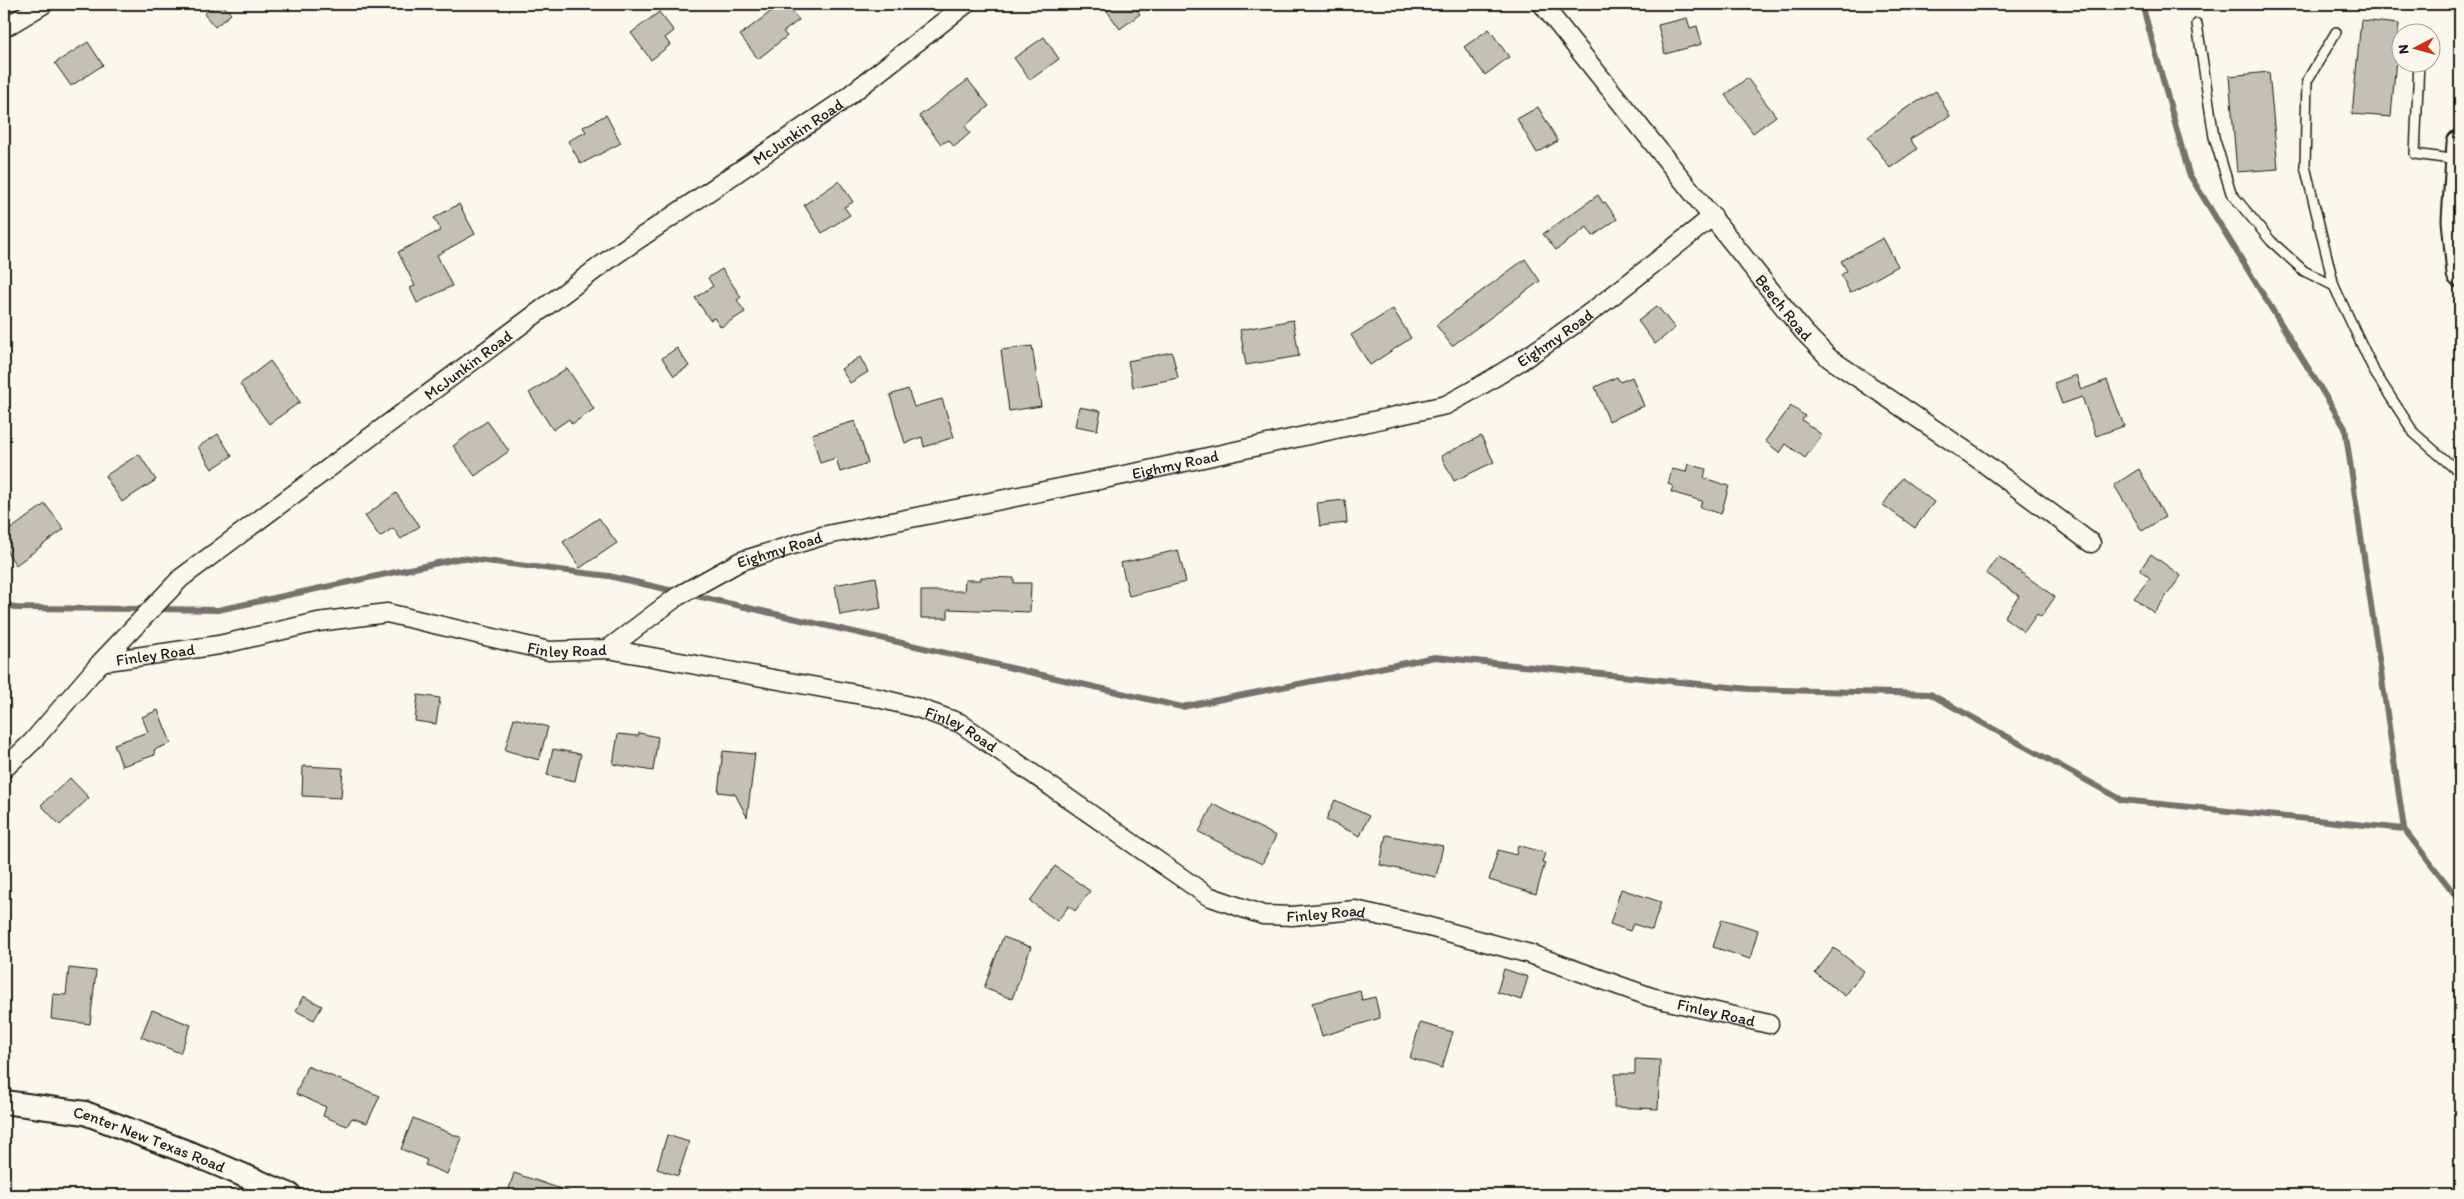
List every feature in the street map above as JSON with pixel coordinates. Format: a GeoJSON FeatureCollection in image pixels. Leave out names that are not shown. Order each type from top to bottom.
{"type":"FeatureCollection","features":[{"type":"Feature","properties":{"kind":"main road"},"geometry":{"type":"LineString","coordinates":[[2459,151],[2454,220],[2460,274]]}},
{"type":"Feature","properties":{"kind":"street"},"geometry":{"type":"LineString","coordinates":[[4,28],[44,4]]}},
{"type":"Feature","properties":{"kind":"street","name":"McJunkin Road"},"geometry":{"type":"LineString","coordinates":[[4,768],[32,742],[101,662],[181,578],[615,255],[838,104],[966,4]]}},
{"type":"Feature","properties":{"kind":"street","name":"Beech Road"},"geometry":{"type":"LineString","coordinates":[[1542,4],[1713,216],[1802,331],[1829,358],[1981,461],[2091,543]]}},
{"type":"Feature","properties":{"kind":"street","name":"Eighmy Road"},"geometry":{"type":"LineString","coordinates":[[608,649],[678,596],[741,561],[822,536],[1140,472],[1446,405],[1492,381],[1556,340],[1618,293],[1713,216]]}},
{"type":"Feature","properties":{"kind":"street","name":"Finley Road"},"geometry":{"type":"LineString","coordinates":[[101,662],[219,645],[318,622],[387,613],[550,652],[608,649],[878,698],[918,708],[960,724],[1208,896],[1263,915],[1292,916],[1354,910],[1422,925],[1530,954],[1651,997],[1769,1024]]}},
{"type":"Feature","properties":{"kind":"street","name":"Center New Texas Road"},"geometry":{"type":"LineString","coordinates":[[4,1102],[86,1113],[206,1159],[290,1195]]}},
{"type":"Feature","properties":{"kind":"lane"},"geometry":{"type":"LineString","coordinates":[[2197,24],[2214,137],[2231,193],[2271,241],[2304,271],[2334,286]]}},
{"type":"Feature","properties":{"kind":"lane"},"geometry":{"type":"LineString","coordinates":[[2336,32],[2307,81],[2305,166],[2334,286],[2375,373],[2414,433],[2453,468],[2460,470]]}},
{"type":"Feature","properties":{"kind":"lane"},"geometry":{"type":"LineString","coordinates":[[2419,72],[2415,154],[2459,151]]}},
{"type":"Feature","properties":{"kind":"building"},"geometry":{"type":"Polygon","coordinates":[[[217,4],[222,4],[231,14],[215,27],[204,14],[217,4]]]}},
{"type":"Feature","properties":{"kind":"building"},"geometry":{"type":"Polygon","coordinates":[[[781,4],[786,4],[799,20],[783,32],[787,36],[758,59],[740,35],[781,4]]]}},
{"type":"Feature","properties":{"kind":"building"},"geometry":{"type":"Polygon","coordinates":[[[1102,4],[1132,4],[1140,14],[1120,29],[1102,4]]]}},
{"type":"Feature","properties":{"kind":"building"},"geometry":{"type":"Polygon","coordinates":[[[659,12],[674,31],[665,38],[670,45],[651,60],[631,33],[659,12]]]}},
{"type":"Feature","properties":{"kind":"building"},"geometry":{"type":"Polygon","coordinates":[[[1687,18],[1690,28],[1697,26],[1702,44],[1665,54],[1658,25],[1687,18]]]}},
{"type":"Feature","properties":{"kind":"building"},"geometry":{"type":"Polygon","coordinates":[[[2361,20],[2392,23],[2392,72],[2395,72],[2391,117],[2352,114],[2361,20]]]}},
{"type":"Feature","properties":{"kind":"building"},"geometry":{"type":"Polygon","coordinates":[[[1489,29],[1509,57],[1485,75],[1464,47],[1489,29]]]}},
{"type":"Feature","properties":{"kind":"building"},"geometry":{"type":"Polygon","coordinates":[[[1044,37],[1059,59],[1030,80],[1014,58],[1044,37]]]}},
{"type":"Feature","properties":{"kind":"building"},"geometry":{"type":"Polygon","coordinates":[[[88,42],[103,65],[71,86],[55,63],[88,42]]]}},
{"type":"Feature","properties":{"kind":"building"},"geometry":{"type":"Polygon","coordinates":[[[2269,72],[2278,169],[2237,172],[2229,76],[2269,72]]]}},
{"type":"Feature","properties":{"kind":"building"},"geometry":{"type":"Polygon","coordinates":[[[1747,78],[1776,116],[1753,133],[1725,95],[1747,78]]]}},
{"type":"Feature","properties":{"kind":"building"},"geometry":{"type":"Polygon","coordinates":[[[968,80],[989,106],[965,126],[970,133],[954,147],[949,140],[941,144],[919,116],[968,80]]]}},
{"type":"Feature","properties":{"kind":"building"},"geometry":{"type":"Polygon","coordinates":[[[1936,91],[1950,116],[1910,139],[1917,149],[1890,168],[1868,137],[1905,109],[1936,91]]]}},
{"type":"Feature","properties":{"kind":"building"},"geometry":{"type":"Polygon","coordinates":[[[1538,107],[1558,141],[1537,153],[1517,119],[1538,107]]]}},
{"type":"Feature","properties":{"kind":"building"},"geometry":{"type":"Polygon","coordinates":[[[606,115],[621,143],[581,164],[568,141],[586,132],[583,127],[606,115]]]}},
{"type":"Feature","properties":{"kind":"building"},"geometry":{"type":"Polygon","coordinates":[[[839,181],[853,202],[844,207],[850,215],[822,233],[804,205],[839,181]]]}},
{"type":"Feature","properties":{"kind":"building"},"geometry":{"type":"Polygon","coordinates":[[[1598,195],[1617,219],[1593,236],[1587,227],[1556,250],[1543,234],[1598,195]]]}},
{"type":"Feature","properties":{"kind":"building"},"geometry":{"type":"Polygon","coordinates":[[[459,204],[475,234],[437,255],[452,286],[417,303],[410,288],[415,286],[398,252],[441,230],[434,218],[459,204]]]}},
{"type":"Feature","properties":{"kind":"building"},"geometry":{"type":"Polygon","coordinates":[[[1883,238],[1898,266],[1850,293],[1841,275],[1847,271],[1841,261],[1883,238]]]}},
{"type":"Feature","properties":{"kind":"building"},"geometry":{"type":"Polygon","coordinates":[[[1525,259],[1540,281],[1452,346],[1436,325],[1525,259]]]}},
{"type":"Feature","properties":{"kind":"building"},"geometry":{"type":"Polygon","coordinates":[[[722,269],[741,297],[737,300],[745,312],[721,327],[714,318],[710,320],[695,298],[713,286],[708,278],[722,269]]]}},
{"type":"Feature","properties":{"kind":"building"},"geometry":{"type":"Polygon","coordinates":[[[1657,306],[1675,328],[1655,344],[1638,321],[1657,306]]]}},
{"type":"Feature","properties":{"kind":"building"},"geometry":{"type":"Polygon","coordinates":[[[1393,309],[1411,338],[1370,365],[1351,335],[1393,309]]]}},
{"type":"Feature","properties":{"kind":"building"},"geometry":{"type":"Polygon","coordinates":[[[1293,320],[1299,356],[1246,365],[1240,330],[1293,320]]]}},
{"type":"Feature","properties":{"kind":"building"},"geometry":{"type":"Polygon","coordinates":[[[1032,346],[1041,406],[1009,411],[1001,350],[1032,346]]]}},
{"type":"Feature","properties":{"kind":"building"},"geometry":{"type":"Polygon","coordinates":[[[677,348],[689,366],[674,376],[662,358],[677,348]]]}},
{"type":"Feature","properties":{"kind":"building"},"geometry":{"type":"Polygon","coordinates":[[[1172,352],[1178,378],[1133,387],[1128,361],[1172,352]]]}},
{"type":"Feature","properties":{"kind":"building"},"geometry":{"type":"Polygon","coordinates":[[[860,357],[868,372],[850,383],[841,369],[860,357]]]}},
{"type":"Feature","properties":{"kind":"building"},"geometry":{"type":"Polygon","coordinates":[[[270,361],[300,402],[269,424],[240,384],[270,361]]]}},
{"type":"Feature","properties":{"kind":"building"},"geometry":{"type":"Polygon","coordinates":[[[567,368],[594,409],[572,424],[569,419],[553,430],[529,393],[567,368]]]}},
{"type":"Feature","properties":{"kind":"building"},"geometry":{"type":"Polygon","coordinates":[[[2076,375],[2081,390],[2107,380],[2124,426],[2096,436],[2082,397],[2062,404],[2054,383],[2076,375]]]}},
{"type":"Feature","properties":{"kind":"building"},"geometry":{"type":"Polygon","coordinates":[[[1617,377],[1620,382],[1632,377],[1644,406],[1609,421],[1595,387],[1617,377]]]}},
{"type":"Feature","properties":{"kind":"building"},"geometry":{"type":"Polygon","coordinates":[[[908,389],[914,407],[942,399],[954,437],[924,447],[922,437],[905,443],[890,395],[908,389]]]}},
{"type":"Feature","properties":{"kind":"building"},"geometry":{"type":"Polygon","coordinates":[[[1791,406],[1805,416],[1802,420],[1822,435],[1805,458],[1786,444],[1780,453],[1765,441],[1791,406]]]}},
{"type":"Feature","properties":{"kind":"building"},"geometry":{"type":"Polygon","coordinates":[[[1079,407],[1101,411],[1097,430],[1075,426],[1079,407]]]}},
{"type":"Feature","properties":{"kind":"building"},"geometry":{"type":"Polygon","coordinates":[[[487,421],[509,451],[475,476],[453,446],[487,421]]]}},
{"type":"Feature","properties":{"kind":"building"},"geometry":{"type":"Polygon","coordinates":[[[855,421],[868,463],[840,472],[836,458],[820,463],[812,434],[855,421]]]}},
{"type":"Feature","properties":{"kind":"building"},"geometry":{"type":"Polygon","coordinates":[[[218,434],[232,456],[212,469],[198,447],[218,434]]]}},
{"type":"Feature","properties":{"kind":"building"},"geometry":{"type":"Polygon","coordinates":[[[1481,436],[1494,462],[1454,481],[1441,456],[1481,436]]]}},
{"type":"Feature","properties":{"kind":"building"},"geometry":{"type":"Polygon","coordinates":[[[139,454],[156,480],[122,502],[105,476],[139,454]]]}},
{"type":"Feature","properties":{"kind":"building"},"geometry":{"type":"Polygon","coordinates":[[[1688,464],[1706,469],[1704,478],[1729,486],[1721,514],[1700,507],[1702,501],[1671,492],[1673,486],[1668,484],[1672,469],[1686,472],[1688,464]]]}},
{"type":"Feature","properties":{"kind":"building"},"geometry":{"type":"Polygon","coordinates":[[[2139,469],[2165,517],[2142,531],[2114,485],[2139,469]]]}},
{"type":"Feature","properties":{"kind":"building"},"geometry":{"type":"Polygon","coordinates":[[[1902,478],[1934,502],[1915,528],[1883,505],[1902,478]]]}},
{"type":"Feature","properties":{"kind":"building"},"geometry":{"type":"Polygon","coordinates":[[[396,493],[420,526],[401,539],[393,528],[380,537],[365,516],[396,493]]]}},
{"type":"Feature","properties":{"kind":"building"},"geometry":{"type":"Polygon","coordinates":[[[1345,500],[1347,523],[1320,526],[1317,503],[1345,500]]]}},
{"type":"Feature","properties":{"kind":"building"},"geometry":{"type":"Polygon","coordinates":[[[45,504],[64,529],[16,565],[4,548],[4,534],[45,504]]]}},
{"type":"Feature","properties":{"kind":"building"},"geometry":{"type":"Polygon","coordinates":[[[599,518],[617,543],[580,568],[563,542],[599,518]]]}},
{"type":"Feature","properties":{"kind":"building"},"geometry":{"type":"Polygon","coordinates":[[[1178,550],[1186,582],[1129,596],[1121,563],[1178,550]]]}},
{"type":"Feature","properties":{"kind":"building"},"geometry":{"type":"Polygon","coordinates":[[[2151,554],[2181,576],[2154,613],[2134,598],[2150,578],[2140,570],[2151,554]]]}},
{"type":"Feature","properties":{"kind":"building"},"geometry":{"type":"Polygon","coordinates":[[[1998,556],[2055,597],[2041,617],[2037,614],[2024,632],[2004,617],[2019,596],[1986,573],[1998,556]]]}},
{"type":"Feature","properties":{"kind":"building"},"geometry":{"type":"Polygon","coordinates":[[[876,577],[881,608],[840,615],[835,585],[876,577]]]}},
{"type":"Feature","properties":{"kind":"building"},"geometry":{"type":"Polygon","coordinates":[[[981,577],[1014,578],[1014,583],[1031,583],[1030,612],[948,609],[948,618],[921,618],[921,591],[964,591],[965,580],[981,580],[981,577]]]}},
{"type":"Feature","properties":{"kind":"building"},"geometry":{"type":"Polygon","coordinates":[[[418,695],[440,698],[436,724],[415,721],[418,695]]]}},
{"type":"Feature","properties":{"kind":"building"},"geometry":{"type":"Polygon","coordinates":[[[158,710],[171,743],[154,750],[155,755],[122,766],[114,744],[148,732],[142,717],[158,710]]]}},
{"type":"Feature","properties":{"kind":"building"},"geometry":{"type":"Polygon","coordinates":[[[514,718],[548,727],[539,760],[505,750],[514,718]]]}},
{"type":"Feature","properties":{"kind":"building"},"geometry":{"type":"Polygon","coordinates":[[[639,733],[658,737],[653,771],[613,764],[618,734],[638,736],[639,733]]]}},
{"type":"Feature","properties":{"kind":"building"},"geometry":{"type":"Polygon","coordinates":[[[553,749],[581,754],[575,781],[547,775],[553,749]]]}},
{"type":"Feature","properties":{"kind":"building"},"geometry":{"type":"Polygon","coordinates":[[[723,751],[755,754],[747,817],[735,794],[718,792],[723,751]]]}},
{"type":"Feature","properties":{"kind":"building"},"geometry":{"type":"Polygon","coordinates":[[[303,766],[343,768],[341,798],[302,796],[303,766]]]}},
{"type":"Feature","properties":{"kind":"building"},"geometry":{"type":"Polygon","coordinates":[[[70,778],[89,798],[60,825],[41,805],[70,778]]]}},
{"type":"Feature","properties":{"kind":"building"},"geometry":{"type":"Polygon","coordinates":[[[1335,800],[1369,816],[1360,836],[1326,820],[1335,800]]]}},
{"type":"Feature","properties":{"kind":"building"},"geometry":{"type":"Polygon","coordinates":[[[1213,804],[1276,836],[1262,864],[1199,832],[1213,804]]]}},
{"type":"Feature","properties":{"kind":"building"},"geometry":{"type":"Polygon","coordinates":[[[1386,835],[1443,846],[1436,877],[1380,865],[1386,835]]]}},
{"type":"Feature","properties":{"kind":"building"},"geometry":{"type":"Polygon","coordinates":[[[1518,845],[1545,853],[1542,862],[1545,863],[1536,894],[1489,880],[1498,850],[1516,855],[1518,845]]]}},
{"type":"Feature","properties":{"kind":"building"},"geometry":{"type":"Polygon","coordinates":[[[1055,866],[1090,891],[1075,911],[1069,906],[1057,921],[1030,901],[1055,866]]]}},
{"type":"Feature","properties":{"kind":"building"},"geometry":{"type":"Polygon","coordinates":[[[1621,889],[1661,902],[1652,930],[1633,924],[1630,931],[1610,924],[1621,889]]]}},
{"type":"Feature","properties":{"kind":"building"},"geometry":{"type":"Polygon","coordinates":[[[1722,919],[1758,930],[1750,959],[1713,947],[1722,919]]]}},
{"type":"Feature","properties":{"kind":"building"},"geometry":{"type":"Polygon","coordinates":[[[1003,937],[1031,947],[1012,999],[984,988],[1003,937]]]}},
{"type":"Feature","properties":{"kind":"building"},"geometry":{"type":"Polygon","coordinates":[[[1834,948],[1864,971],[1845,996],[1815,973],[1834,948]]]}},
{"type":"Feature","properties":{"kind":"building"},"geometry":{"type":"Polygon","coordinates":[[[69,968],[96,971],[90,1024],[51,1019],[53,994],[66,995],[69,968]]]}},
{"type":"Feature","properties":{"kind":"building"},"geometry":{"type":"Polygon","coordinates":[[[1504,969],[1528,977],[1521,1000],[1497,992],[1504,969]]]}},
{"type":"Feature","properties":{"kind":"building"},"geometry":{"type":"Polygon","coordinates":[[[1360,990],[1362,1000],[1375,997],[1380,1018],[1322,1036],[1312,1003],[1360,990]]]}},
{"type":"Feature","properties":{"kind":"building"},"geometry":{"type":"Polygon","coordinates":[[[303,996],[322,1006],[314,1020],[296,1011],[303,996]]]}},
{"type":"Feature","properties":{"kind":"building"},"geometry":{"type":"Polygon","coordinates":[[[152,1010],[191,1025],[180,1053],[141,1037],[152,1010]]]}},
{"type":"Feature","properties":{"kind":"building"},"geometry":{"type":"Polygon","coordinates":[[[1420,1023],[1453,1032],[1442,1068],[1410,1058],[1420,1023]]]}},
{"type":"Feature","properties":{"kind":"building"},"geometry":{"type":"Polygon","coordinates":[[[1635,1059],[1660,1060],[1658,1109],[1614,1107],[1615,1074],[1635,1074],[1635,1059]]]}},
{"type":"Feature","properties":{"kind":"building"},"geometry":{"type":"Polygon","coordinates":[[[307,1066],[380,1096],[367,1123],[352,1118],[347,1126],[323,1116],[326,1107],[296,1094],[307,1066]]]}},
{"type":"Feature","properties":{"kind":"building"},"geometry":{"type":"Polygon","coordinates":[[[413,1118],[462,1138],[447,1174],[425,1165],[427,1160],[401,1149],[413,1118]]]}},
{"type":"Feature","properties":{"kind":"building"},"geometry":{"type":"Polygon","coordinates":[[[667,1135],[689,1142],[678,1176],[657,1169],[667,1135]]]}},
{"type":"Feature","properties":{"kind":"building"},"geometry":{"type":"Polygon","coordinates":[[[514,1173],[570,1192],[569,1195],[507,1195],[514,1173]]]}},
{"type":"Feature","properties":{"kind":"waterway"},"geometry":{"type":"LineString","coordinates":[[2142,4],[2189,174],[2345,428],[2404,829],[2460,901]]}},
{"type":"Feature","properties":{"kind":"waterway"},"geometry":{"type":"LineString","coordinates":[[157,609],[218,610],[461,558],[609,576],[678,592]]}},
{"type":"Feature","properties":{"kind":"waterway"},"geometry":{"type":"LineString","coordinates":[[688,594],[1182,707],[1435,657],[1749,689],[1930,694],[2122,800],[2404,829]]}},
{"type":"Feature","properties":{"kind":"waterway"},"geometry":{"type":"LineString","coordinates":[[4,603],[16,608],[147,609]]}}]}
